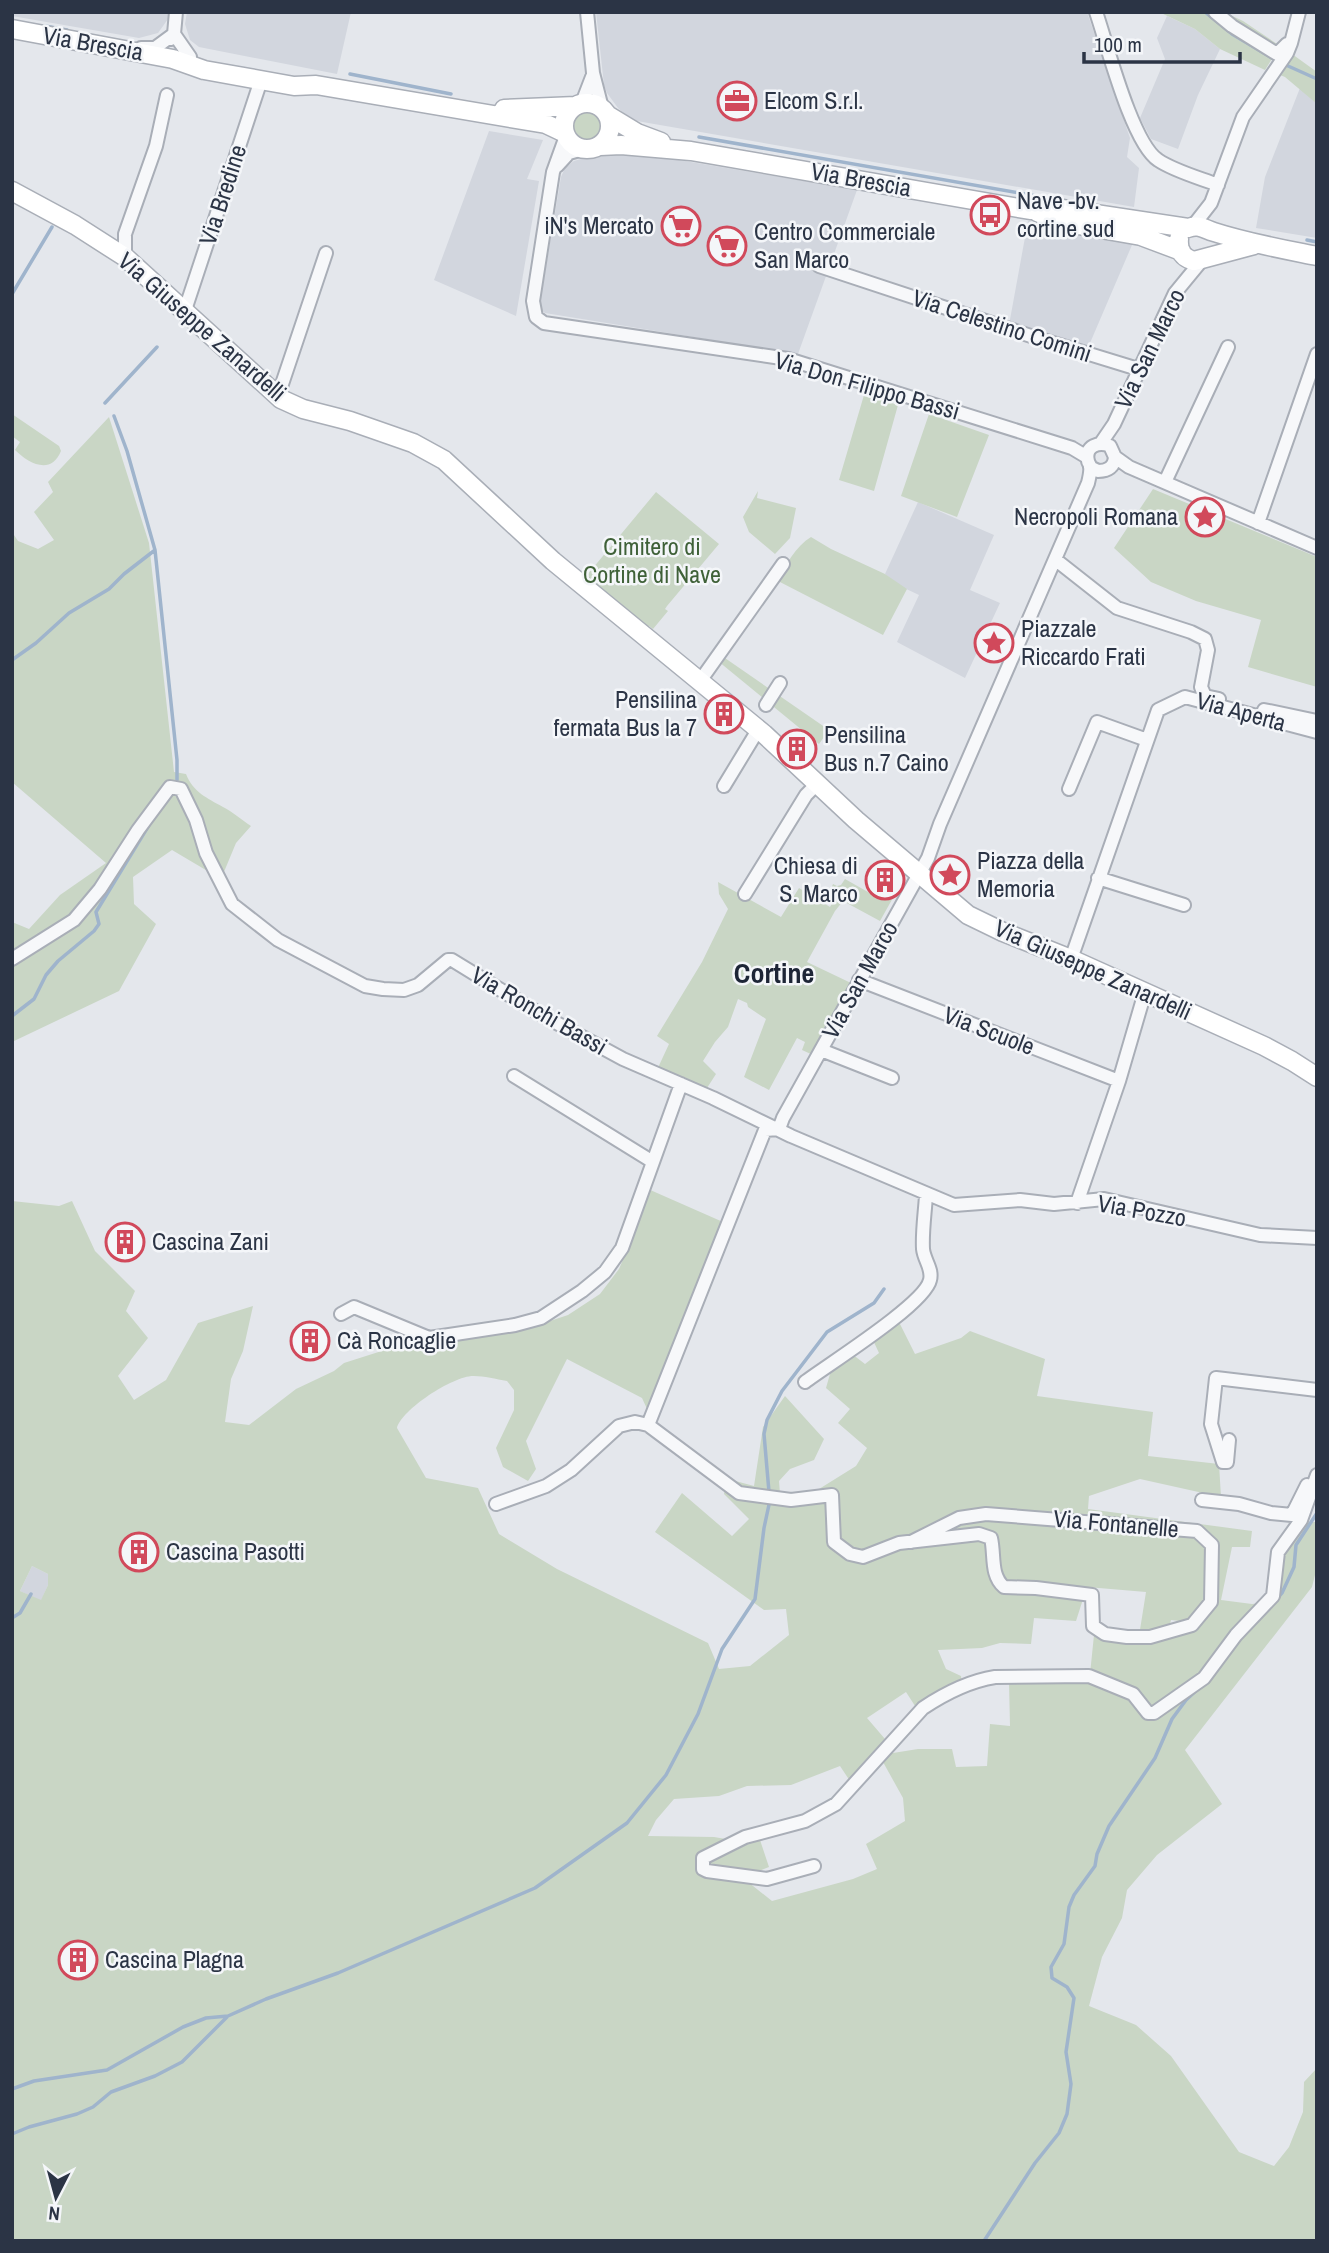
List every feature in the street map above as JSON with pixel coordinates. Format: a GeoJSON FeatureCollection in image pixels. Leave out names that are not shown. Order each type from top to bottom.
{"type":"FeatureCollection","features":[{"type":"Feature","properties":{"kind":"main road","name":"Via Brescia"},"geometry":{"type":"LineString","coordinates":[[12,29],[298,75],[316,85]]}},
{"type":"Feature","properties":{"kind":"main road","name":"Via Brescia"},"geometry":{"type":"LineString","coordinates":[[173,57],[204,70],[294,86],[316,85],[546,124],[565,134],[573,145],[621,145],[691,151],[1030,209],[1062,209],[1200,225],[1257,244],[1317,256]]}},
{"type":"Feature","properties":{"kind":"main road","name":"Via Brescia"},"geometry":{"type":"LineString","coordinates":[[469,111],[596,104],[605,112],[653,139],[691,151]]}},
{"type":"Feature","properties":{"kind":"main road"},"geometry":{"type":"LineString","coordinates":[[565,134],[567,114],[579,105]]}},
{"type":"Feature","properties":{"kind":"main road"},"geometry":{"type":"LineString","coordinates":[[592,147],[610,133],[605,112]]}},
{"type":"Feature","properties":{"kind":"main road","name":"Via Giuseppe Zanardelli"},"geometry":{"type":"LineString","coordinates":[[12,191],[109,245],[125,257],[278,397],[303,409],[350,421],[413,443],[444,460],[553,561],[695,683],[758,730],[856,820],[968,915],[1264,1046],[1317,1077]]}},
{"type":"Feature","properties":{"kind":"main road","name":"Via Brescia"},"geometry":{"type":"LineString","coordinates":[[1030,209],[1061,222],[1141,236],[1181,252],[1190,259],[1205,258],[1257,244]]}},
{"type":"Feature","properties":{"kind":"main road"},"geometry":{"type":"LineString","coordinates":[[1181,252],[1180,238],[1200,225],[1214,242],[1212,251],[1205,258]]}},
{"type":"Feature","properties":{"kind":"street"},"geometry":{"type":"LineString","coordinates":[[173,57],[176,12]]}},
{"type":"Feature","properties":{"kind":"street"},"geometry":{"type":"LineString","coordinates":[[587,12],[593,73],[605,112]]}},
{"type":"Feature","properties":{"kind":"street"},"geometry":{"type":"LineString","coordinates":[[1096,12],[1131,116],[1144,144],[1158,160],[1218,186]]}},
{"type":"Feature","properties":{"kind":"street"},"geometry":{"type":"LineString","coordinates":[[1215,12],[1277,54],[1286,44],[1289,48]]}},
{"type":"Feature","properties":{"kind":"street"},"geometry":{"type":"LineString","coordinates":[[1200,225],[1218,186],[1243,117],[1289,48],[1299,12]]}},
{"type":"Feature","properties":{"kind":"street"},"geometry":{"type":"LineString","coordinates":[[49,36],[72,36],[148,49],[155,48],[174,34]]}},
{"type":"Feature","properties":{"kind":"street"},"geometry":{"type":"LineString","coordinates":[[173,57],[174,34]]}},
{"type":"Feature","properties":{"kind":"street"},"geometry":{"type":"LineString","coordinates":[[579,105],[593,73]]}},
{"type":"Feature","properties":{"kind":"street","name":"Via Bredine"},"geometry":{"type":"LineString","coordinates":[[185,310],[261,80]]}},
{"type":"Feature","properties":{"kind":"street"},"geometry":{"type":"LineString","coordinates":[[125,257],[125,234],[156,146],[167,95]]}},
{"type":"Feature","properties":{"kind":"street"},"geometry":{"type":"LineString","coordinates":[[553,172],[565,134]]}},
{"type":"Feature","properties":{"kind":"street"},"geometry":{"type":"LineString","coordinates":[[553,172],[569,153],[592,147]]}},
{"type":"Feature","properties":{"kind":"street","name":"Via Don Filippo Bassi"},"geometry":{"type":"LineString","coordinates":[[553,172],[533,302],[536,317],[544,323],[788,359],[1072,447],[1165,482]]}},
{"type":"Feature","properties":{"kind":"street"},"geometry":{"type":"LineString","coordinates":[[109,245],[125,234]]}},
{"type":"Feature","properties":{"kind":"street","name":"Via San Marco"},"geometry":{"type":"LineString","coordinates":[[1181,252],[1188,275]]}},
{"type":"Feature","properties":{"kind":"street"},"geometry":{"type":"LineString","coordinates":[[278,397],[326,253]]}},
{"type":"Feature","properties":{"kind":"street","name":"Via San Marco"},"geometry":{"type":"LineString","coordinates":[[779,1129],[920,875],[1138,369],[1175,293],[1205,258]]}},
{"type":"Feature","properties":{"kind":"street","name":"Via Celestino Comini"},"geometry":{"type":"LineString","coordinates":[[823,268],[1138,369]]}},
{"type":"Feature","properties":{"kind":"street"},"geometry":{"type":"LineString","coordinates":[[1227,347],[1165,482],[1317,548]]}},
{"type":"Feature","properties":{"kind":"street"},"geometry":{"type":"LineString","coordinates":[[1258,523],[1317,354]]}},
{"type":"Feature","properties":{"kind":"street","name":"Via Aperta"},"geometry":{"type":"LineString","coordinates":[[1056,560],[1117,608],[1205,639],[1208,650],[1201,687],[1205,696],[1317,721]]}},
{"type":"Feature","properties":{"kind":"street"},"geometry":{"type":"LineString","coordinates":[[695,683],[783,564]]}},
{"type":"Feature","properties":{"kind":"street"},"geometry":{"type":"LineString","coordinates":[[766,705],[780,683]]}},
{"type":"Feature","properties":{"kind":"street","name":"Via Aperta"},"geometry":{"type":"LineString","coordinates":[[1072,959],[1158,709],[1185,697],[1317,732]]}},
{"type":"Feature","properties":{"kind":"street"},"geometry":{"type":"LineString","coordinates":[[1069,789],[1097,722],[1147,740]]}},
{"type":"Feature","properties":{"kind":"street"},"geometry":{"type":"LineString","coordinates":[[724,786],[758,730]]}},
{"type":"Feature","properties":{"kind":"street"},"geometry":{"type":"LineString","coordinates":[[745,894],[806,795],[818,783]]}},
{"type":"Feature","properties":{"kind":"street","name":"Via Ronchi Bassi"},"geometry":{"type":"LineString","coordinates":[[12,959],[74,920],[100,889],[170,787],[181,789],[196,820],[206,853],[232,904],[278,940],[365,986],[383,989],[404,990],[418,985],[448,960],[452,960],[623,1059],[779,1129]]}},
{"type":"Feature","properties":{"kind":"street"},"geometry":{"type":"LineString","coordinates":[[1098,878],[1184,905]]}},
{"type":"Feature","properties":{"kind":"street","name":"Via Scuole"},"geometry":{"type":"LineString","coordinates":[[859,981],[1119,1081]]}},
{"type":"Feature","properties":{"kind":"street"},"geometry":{"type":"LineString","coordinates":[[1077,1203],[1146,992]]}},
{"type":"Feature","properties":{"kind":"street"},"geometry":{"type":"LineString","coordinates":[[821,1050],[892,1079]]}},
{"type":"Feature","properties":{"kind":"street"},"geometry":{"type":"LineString","coordinates":[[514,1076],[653,1162]]}},
{"type":"Feature","properties":{"kind":"street"},"geometry":{"type":"LineString","coordinates":[[341,1314],[354,1307],[429,1338],[515,1325],[541,1318],[582,1292],[605,1272],[622,1248],[681,1084]]}},
{"type":"Feature","properties":{"kind":"street"},"geometry":{"type":"LineString","coordinates":[[496,1504],[546,1486],[571,1470],[619,1426],[635,1422],[648,1425],[765,1130],[779,1129]]}},
{"type":"Feature","properties":{"kind":"street","name":"Via Pozzo"},"geometry":{"type":"LineString","coordinates":[[779,1129],[954,1205],[1020,1200],[1054,1204],[1104,1199],[1260,1235],[1317,1238]]}},
{"type":"Feature","properties":{"kind":"street"},"geometry":{"type":"LineString","coordinates":[[805,1382],[891,1322],[923,1293],[930,1282],[931,1271],[923,1252],[926,1195]]}},
{"type":"Feature","properties":{"kind":"street"},"geometry":{"type":"LineString","coordinates":[[1229,1440],[1227,1462],[1223,1462],[1211,1424],[1216,1378],[1317,1390]]}},
{"type":"Feature","properties":{"kind":"street","name":"Via Fontanelle"},"geometry":{"type":"LineString","coordinates":[[648,1425],[738,1493],[791,1500],[832,1495],[834,1542],[850,1554],[863,1557],[900,1543],[911,1542],[979,1534],[991,1538],[995,1552],[994,1573],[1004,1587],[1092,1595],[1093,1626],[1105,1634],[1126,1637],[1150,1637],[1192,1625],[1211,1602],[1212,1545],[1197,1531],[986,1514],[959,1518],[911,1542]]}},
{"type":"Feature","properties":{"kind":"street"},"geometry":{"type":"LineString","coordinates":[[1202,1500],[1239,1504],[1271,1513],[1292,1515],[1310,1480],[1317,1475]]}},
{"type":"Feature","properties":{"kind":"street"},"geometry":{"type":"LineString","coordinates":[[814,1866],[768,1879],[707,1871],[702,1864],[703,1858],[745,1837],[806,1821],[836,1804],[923,1708],[981,1679],[1089,1676],[1133,1694],[1148,1713],[1154,1713],[1204,1678],[1236,1635],[1273,1595],[1278,1552],[1301,1520],[1317,1475]]}},
{"type":"Feature","properties":{"kind":"shaded area"},"geometry":{"type":"Polygon","coordinates":[[[12,12],[169,12],[168,19],[158,33],[139,38],[12,16],[12,12]]]}},
{"type":"Feature","properties":{"kind":"shaded area"},"geometry":{"type":"Polygon","coordinates":[[[187,12],[351,12],[337,74],[199,47],[190,40],[185,24],[187,12]]]}},
{"type":"Feature","properties":{"kind":"shaded area"},"geometry":{"type":"Polygon","coordinates":[[[596,12],[1087,12],[1130,138],[1127,157],[1139,168],[1134,207],[631,120],[618,108],[604,85],[596,12]]]}},
{"type":"Feature","properties":{"kind":"shaded area"},"geometry":{"type":"Polygon","coordinates":[[[1167,16],[1195,29],[1220,49],[1198,95],[1178,149],[1151,139],[1140,118],[1165,59],[1157,38],[1167,16]]]}},
{"type":"Feature","properties":{"kind":"shaded area"},"geometry":{"type":"Polygon","coordinates":[[[1300,88],[1317,104],[1317,238],[1256,228],[1265,177],[1300,88]]]}},
{"type":"Feature","properties":{"kind":"shaded area"},"geometry":{"type":"Polygon","coordinates":[[[489,131],[543,140],[527,179],[539,181],[516,316],[434,280],[489,131]]]}},
{"type":"Feature","properties":{"kind":"shaded area"},"geometry":{"type":"Polygon","coordinates":[[[613,149],[857,190],[798,354],[545,313],[539,308],[561,177],[565,168],[574,161],[613,149]]]}},
{"type":"Feature","properties":{"kind":"shaded area"},"geometry":{"type":"Polygon","coordinates":[[[1028,221],[1135,238],[1087,350],[1009,325],[1028,221]]]}},
{"type":"Feature","properties":{"kind":"shaded area"},"geometry":{"type":"Polygon","coordinates":[[[918,502],[994,535],[970,590],[1000,603],[965,678],[897,642],[919,595],[900,586],[885,574],[918,502]]]}},
{"type":"Feature","properties":{"kind":"shaded area"},"geometry":{"type":"Polygon","coordinates":[[[32,1566],[48,1574],[48,1585],[41,1601],[20,1591],[32,1566]]]}},
{"type":"Feature","properties":{"kind":"green space"},"geometry":{"type":"Polygon","coordinates":[[[1159,12],[1224,12],[1243,21],[1280,46],[1265,70],[1220,49],[1195,29],[1159,12]]]}},
{"type":"Feature","properties":{"kind":"green space"},"geometry":{"type":"Polygon","coordinates":[[[1292,54],[1317,72],[1317,104],[1285,77],[1275,73],[1292,54]]]}},
{"type":"Feature","properties":{"kind":"green space"},"geometry":{"type":"Polygon","coordinates":[[[587,111],[598,116],[603,127],[598,138],[587,143],[576,138],[571,127],[576,116],[587,111]]]}},
{"type":"Feature","properties":{"kind":"green space"},"geometry":{"type":"Polygon","coordinates":[[[864,395],[898,405],[874,491],[839,480],[864,395]]]}},
{"type":"Feature","properties":{"kind":"green space"},"geometry":{"type":"Polygon","coordinates":[[[12,414],[59,446],[61,451],[57,459],[39,465],[15,450],[20,442],[12,436],[12,414]]]}},
{"type":"Feature","properties":{"kind":"green space"},"geometry":{"type":"Polygon","coordinates":[[[929,414],[989,435],[957,517],[901,496],[929,414]]]}},
{"type":"Feature","properties":{"kind":"green space"},"geometry":{"type":"Polygon","coordinates":[[[109,417],[149,543],[174,772],[186,774],[201,794],[251,826],[236,843],[221,879],[172,850],[133,877],[134,904],[156,924],[119,991],[12,1042],[12,922],[29,929],[60,895],[106,863],[12,782],[12,532],[18,541],[38,549],[54,540],[34,512],[53,492],[48,482],[109,417]]]}},
{"type":"Feature","properties":{"kind":"green space"},"geometry":{"type":"Polygon","coordinates":[[[1153,489],[1317,557],[1317,687],[1248,667],[1261,620],[1196,601],[1151,582],[1114,548],[1153,489]]]}},
{"type":"Feature","properties":{"kind":"green space"},"geometry":{"type":"Polygon","coordinates":[[[758,491],[757,498],[796,508],[790,538],[775,554],[749,532],[743,517],[758,491]]]}},
{"type":"Feature","properties":{"kind":"green space","name":"Cimitero di Cortine di Nave"},"geometry":{"type":"Polygon","coordinates":[[[656,492],[719,544],[667,606],[665,609],[668,611],[653,629],[649,626],[645,631],[583,580],[656,492]]]}},
{"type":"Feature","properties":{"kind":"green space"},"geometry":{"type":"Polygon","coordinates":[[[811,537],[885,574],[907,589],[883,635],[778,581],[800,545],[811,537]]]}},
{"type":"Feature","properties":{"kind":"green space"},"geometry":{"type":"Polygon","coordinates":[[[722,656],[829,730],[819,744],[718,661],[722,656]]]}},
{"type":"Feature","properties":{"kind":"green space"},"geometry":{"type":"Polygon","coordinates":[[[845,879],[875,896],[880,888],[894,896],[880,921],[843,901],[807,962],[851,983],[813,1055],[802,1050],[805,1042],[797,1038],[769,1090],[744,1077],[766,1019],[738,999],[728,1027],[703,1061],[716,1074],[707,1088],[684,1083],[656,1072],[669,1044],[657,1036],[702,962],[728,909],[719,894],[718,882],[781,917],[799,888],[830,907],[836,897],[829,893],[833,884],[841,885],[845,879]]]}},
{"type":"Feature","properties":{"kind":"green space"},"geometry":{"type":"Polygon","coordinates":[[[648,1189],[723,1222],[648,1411],[642,1398],[567,1359],[526,1441],[536,1469],[528,1481],[503,1467],[496,1448],[514,1410],[514,1390],[507,1381],[478,1376],[465,1377],[442,1387],[418,1403],[397,1428],[426,1478],[478,1488],[499,1534],[557,1569],[708,1643],[719,1669],[750,1666],[789,1635],[786,1609],[764,1610],[655,1532],[682,1493],[732,1536],[749,1519],[724,1494],[725,1488],[828,1500],[830,1529],[856,1559],[897,1549],[985,1538],[994,1582],[1084,1596],[1076,1621],[1034,1618],[1031,1644],[1000,1643],[982,1648],[938,1650],[946,1669],[961,1676],[962,1686],[917,1709],[906,1692],[867,1718],[885,1739],[852,1784],[840,1766],[791,1785],[747,1786],[719,1796],[674,1799],[656,1820],[648,1836],[726,1839],[728,1844],[698,1870],[702,1876],[748,1882],[772,1901],[853,1879],[877,1869],[866,1844],[905,1821],[903,1798],[883,1762],[890,1749],[893,1753],[918,1749],[952,1749],[956,1767],[987,1766],[990,1724],[1010,1726],[1009,1682],[1087,1682],[1132,1695],[1151,1718],[1190,1696],[1226,1660],[1239,1635],[1262,1612],[1290,1542],[1307,1522],[1317,1522],[1317,1567],[1312,1587],[1185,1750],[1222,1804],[1157,1855],[1127,1890],[1122,1918],[1102,1957],[1089,2006],[1136,2025],[1171,2056],[1239,2152],[1274,2166],[1289,2147],[1303,2112],[1304,2082],[1317,2068],[1317,2241],[12,2241],[12,1201],[59,1206],[72,1201],[95,1251],[135,1291],[126,1311],[148,1338],[118,1376],[134,1400],[166,1380],[198,1323],[253,1306],[243,1351],[231,1379],[225,1422],[249,1425],[296,1389],[334,1371],[344,1363],[413,1341],[440,1340],[535,1326],[568,1315],[600,1294],[619,1269],[636,1229],[648,1189]],[[32,1566],[20,1591],[41,1600],[48,1585],[48,1574],[32,1566]]]}},
{"type":"Feature","properties":{"kind":"green space"},"geometry":{"type":"Polygon","coordinates":[[[895,1314],[915,1354],[961,1338],[970,1331],[1045,1359],[1037,1396],[1153,1412],[1148,1456],[1219,1464],[1221,1497],[1140,1479],[1089,1496],[1088,1509],[1252,1531],[1250,1547],[1232,1547],[1221,1600],[1261,1603],[1203,1678],[1151,1712],[1090,1674],[1094,1635],[1123,1640],[1195,1626],[1212,1604],[1209,1536],[976,1513],[910,1540],[862,1555],[838,1538],[836,1500],[811,1494],[856,1466],[867,1448],[838,1423],[850,1409],[826,1388],[834,1360],[848,1351],[865,1364],[879,1353],[872,1338],[895,1314]]]}},
{"type":"Feature","properties":{"kind":"green space"},"geometry":{"type":"Polygon","coordinates":[[[785,1396],[824,1439],[814,1460],[790,1469],[779,1481],[780,1494],[739,1490],[728,1479],[754,1486],[763,1427],[785,1396]]]}},
{"type":"Feature","properties":{"kind":"green space"},"geometry":{"type":"Polygon","coordinates":[[[975,1518],[1193,1533],[1210,1547],[1208,1597],[1189,1622],[1171,1620],[1169,1628],[1139,1636],[1146,1592],[1087,1587],[1085,1591],[1000,1582],[995,1540],[919,1540],[975,1518]]]}},
{"type":"Feature","properties":{"kind":"green space"},"geometry":{"type":"Polygon","coordinates":[[[759,1837],[769,1867],[748,1875],[707,1864],[709,1859],[759,1837]]]}},
{"type":"Feature","properties":{"kind":"waterway"},"geometry":{"type":"LineString","coordinates":[[1205,12],[1232,34],[1277,61],[1317,79]]}},
{"type":"Feature","properties":{"kind":"waterway"},"geometry":{"type":"LineString","coordinates":[[45,26],[67,30]]}},
{"type":"Feature","properties":{"kind":"waterway"},"geometry":{"type":"LineString","coordinates":[[350,74],[451,94]]}},
{"type":"Feature","properties":{"kind":"waterway"},"geometry":{"type":"LineString","coordinates":[[699,137],[1065,201]]}},
{"type":"Feature","properties":{"kind":"waterway"},"geometry":{"type":"LineString","coordinates":[[12,294],[52,227]]}},
{"type":"Feature","properties":{"kind":"waterway"},"geometry":{"type":"LineString","coordinates":[[1307,240],[1317,242]]}},
{"type":"Feature","properties":{"kind":"waterway"},"geometry":{"type":"LineString","coordinates":[[105,403],[157,347]]}},
{"type":"Feature","properties":{"kind":"waterway"},"geometry":{"type":"LineString","coordinates":[[12,660],[36,643],[69,613],[109,589],[155,550],[127,451],[114,416]]}},
{"type":"Feature","properties":{"kind":"waterway"},"geometry":{"type":"LineString","coordinates":[[155,550],[177,780]]}},
{"type":"Feature","properties":{"kind":"waterway"},"geometry":{"type":"LineString","coordinates":[[12,1016],[34,999],[46,975],[58,961],[94,931],[99,924],[96,912],[149,825]]}},
{"type":"Feature","properties":{"kind":"waterway"},"geometry":{"type":"LineString","coordinates":[[769,1492],[764,1434],[767,1420],[782,1391],[827,1332],[874,1303],[884,1289]]}},
{"type":"Feature","properties":{"kind":"waterway"},"geometry":{"type":"LineString","coordinates":[[12,2089],[34,2081],[107,2070],[183,2027],[206,2018],[228,2016],[338,1973],[535,1888],[627,1823],[666,1775],[698,1714],[722,1649],[755,1599],[770,1500]]}},
{"type":"Feature","properties":{"kind":"waterway"},"geometry":{"type":"LineString","coordinates":[[1277,1599],[1294,1567],[1296,1545],[1317,1513]]}},
{"type":"Feature","properties":{"kind":"waterway"},"geometry":{"type":"LineString","coordinates":[[12,1618],[20,1613],[31,1594]]}},
{"type":"Feature","properties":{"kind":"waterway"},"geometry":{"type":"LineString","coordinates":[[984,2241],[1035,2163],[1059,2133],[1067,2114],[1071,2084],[1066,2052],[1074,1998],[1067,1987],[1052,1978],[1051,1967],[1064,1944],[1069,1907],[1074,1895],[1095,1866],[1109,1826],[1155,1758],[1172,1719],[1199,1688]]}},
{"type":"Feature","properties":{"kind":"waterway"},"geometry":{"type":"LineString","coordinates":[[12,2134],[77,2114],[93,2107],[111,2092],[155,2076],[182,2062],[227,2017]]}},
{"type":"Feature","properties":{"kind":"place","name":"Elcom S.r.l."},"geometry":{"type":"Point","coordinates":[737,101]}},
{"type":"Feature","properties":{"kind":"place","name":"Nave -bv. cortine sud"},"geometry":{"type":"Point","coordinates":[990,215]}},
{"type":"Feature","properties":{"kind":"place","name":"iN's Mercato"},"geometry":{"type":"Point","coordinates":[681,226]}},
{"type":"Feature","properties":{"kind":"place","name":"Centro Commerciale San Marco"},"geometry":{"type":"Point","coordinates":[727,246]}},
{"type":"Feature","properties":{"kind":"place","name":"Necropoli Romana"},"geometry":{"type":"Point","coordinates":[1205,517]}},
{"type":"Feature","properties":{"kind":"place","name":"Piazzale Riccardo Frati"},"geometry":{"type":"Point","coordinates":[994,643]}},
{"type":"Feature","properties":{"kind":"place","name":"Pensilina fermata Bus la 7"},"geometry":{"type":"Point","coordinates":[724,714]}},
{"type":"Feature","properties":{"kind":"place","name":"Pensilina Bus n.7 Caino"},"geometry":{"type":"Point","coordinates":[797,749]}},
{"type":"Feature","properties":{"kind":"place","name":"Piazza della Memoria"},"geometry":{"type":"Point","coordinates":[950,875]}},
{"type":"Feature","properties":{"kind":"place","name":"Chiesa di S. Marco"},"geometry":{"type":"Point","coordinates":[885,880]}},
{"type":"Feature","properties":{"kind":"place","name":"Cascina Zani"},"geometry":{"type":"Point","coordinates":[125,1242]}},
{"type":"Feature","properties":{"kind":"place","name":"Cà Roncaglie"},"geometry":{"type":"Point","coordinates":[310,1341]}},
{"type":"Feature","properties":{"kind":"place","name":"Cascina Pasotti"},"geometry":{"type":"Point","coordinates":[139,1552]}},
{"type":"Feature","properties":{"kind":"place","name":"Cascina Plagna"},"geometry":{"type":"Point","coordinates":[78,1960]}},
{"type":"Feature","properties":{"kind":"district","name":"Cortine"},"geometry":{"type":"Point","coordinates":[774,973]}}]}
